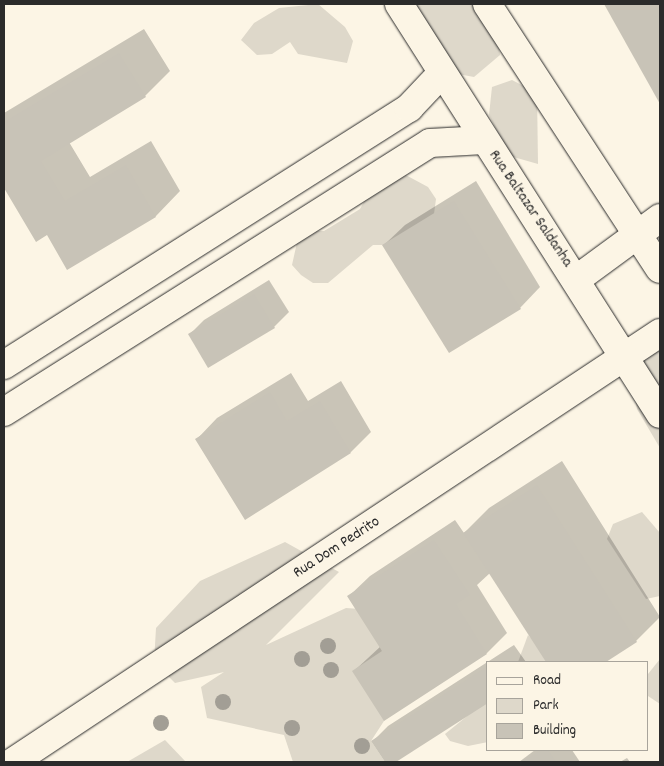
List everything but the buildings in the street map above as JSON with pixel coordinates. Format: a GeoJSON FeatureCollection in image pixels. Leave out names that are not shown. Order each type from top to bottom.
{"type":"FeatureCollection","features":[{"type":"Feature","properties":{"kind":"street","name":"Rua Baltazar Saldanha"},"geometry":{"type":"LineString","coordinates":[[398,4],[441,74],[577,279],[660,414]]}},
{"type":"Feature","properties":{"kind":"street"},"geometry":{"type":"LineString","coordinates":[[487,4],[660,269]]}},
{"type":"Feature","properties":{"kind":"street"},"geometry":{"type":"LineString","coordinates":[[31,395],[7,363],[409,108],[441,74]]}},
{"type":"Feature","properties":{"kind":"street"},"geometry":{"type":"LineString","coordinates":[[4,412],[430,143],[484,140]]}},
{"type":"Feature","properties":{"kind":"street"},"geometry":{"type":"LineString","coordinates":[[577,279],[660,218]]}},
{"type":"Feature","properties":{"kind":"street","name":"Rua Dom Pedrito"},"geometry":{"type":"LineString","coordinates":[[13,762],[660,333]]}},
{"type":"Feature","properties":{"kind":"green space"},"geometry":{"type":"Polygon","coordinates":[[[318,4],[345,27],[353,41],[347,63],[298,54],[290,42],[272,54],[257,55],[241,40],[254,23],[279,8],[318,4]]]}},
{"type":"Feature","properties":{"kind":"green space"},"geometry":{"type":"Polygon","coordinates":[[[412,4],[493,4],[500,55],[474,77],[458,74],[412,4]]]}},
{"type":"Feature","properties":{"kind":"green space"},"geometry":{"type":"Polygon","coordinates":[[[512,80],[537,93],[538,164],[510,156],[489,115],[492,87],[512,80]]]}},
{"type":"Feature","properties":{"kind":"green space"},"geometry":{"type":"Polygon","coordinates":[[[402,173],[428,187],[436,199],[434,214],[397,245],[373,245],[328,283],[313,283],[301,275],[292,265],[298,238],[310,231],[324,231],[360,209],[367,196],[402,173]]]}},
{"type":"Feature","properties":{"kind":"green space"},"geometry":{"type":"Polygon","coordinates":[[[660,340],[660,448],[637,409],[631,379],[636,349],[660,340]]]}},
{"type":"Feature","properties":{"kind":"green space"},"geometry":{"type":"Polygon","coordinates":[[[642,512],[660,533],[660,596],[646,599],[607,539],[613,524],[642,512]]]}},
{"type":"Feature","properties":{"kind":"green space"},"geometry":{"type":"Polygon","coordinates":[[[285,542],[339,572],[266,645],[346,608],[374,610],[382,651],[384,721],[371,741],[385,762],[293,762],[284,735],[207,718],[201,687],[224,672],[175,683],[154,662],[156,628],[200,581],[285,542]]]}},
{"type":"Feature","properties":{"kind":"green space"},"geometry":{"type":"Polygon","coordinates":[[[528,635],[540,646],[550,661],[518,661],[528,635]]]}},
{"type":"Feature","properties":{"kind":"green space"},"geometry":{"type":"Polygon","coordinates":[[[660,659],[660,704],[649,697],[649,673],[660,659]]]}},
{"type":"Feature","properties":{"kind":"green space"},"geometry":{"type":"Polygon","coordinates":[[[482,704],[487,704],[487,742],[468,746],[450,741],[445,734],[482,704]]]}},
{"type":"Feature","properties":{"kind":"green space"},"geometry":{"type":"Polygon","coordinates":[[[165,740],[186,762],[127,762],[165,740]]]}}]}
